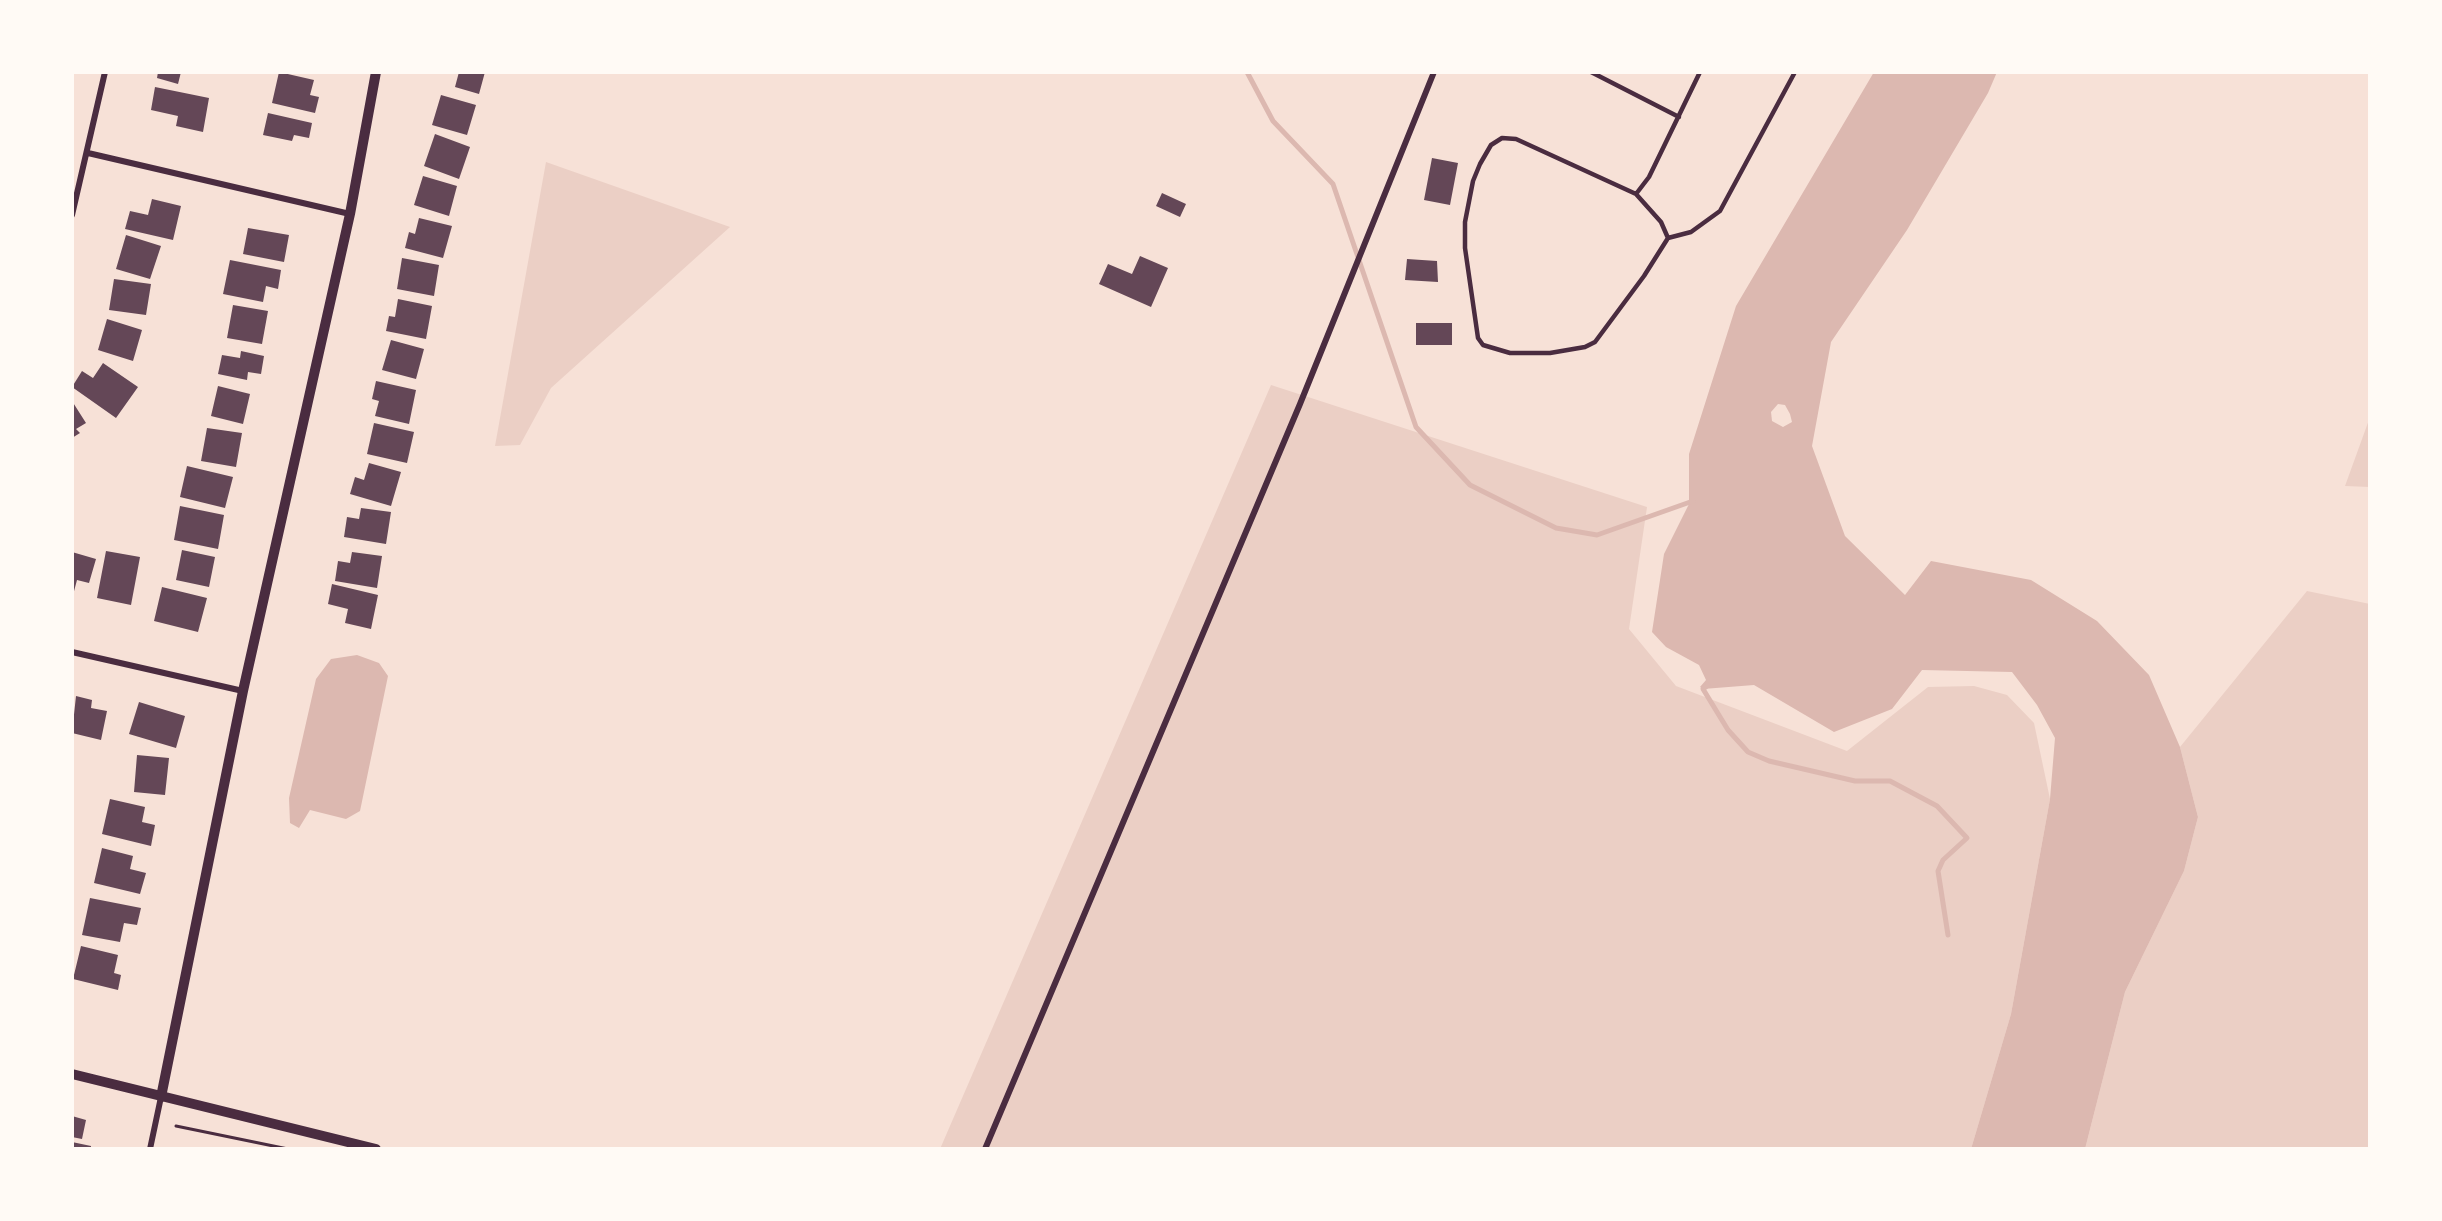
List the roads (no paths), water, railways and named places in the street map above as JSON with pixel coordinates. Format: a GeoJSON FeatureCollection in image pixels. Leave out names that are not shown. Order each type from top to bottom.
{"type":"FeatureCollection","features":[{"type":"Feature","properties":{"kind":"street"},"geometry":{"type":"LineString","coordinates":[[72,215],[105,72]]}},
{"type":"Feature","properties":{"kind":"street"},"geometry":{"type":"LineString","coordinates":[[150,1149],[243,691],[350,214],[376,72]]}},
{"type":"Feature","properties":{"kind":"street"},"geometry":{"type":"LineString","coordinates":[[985,1149],[1354,270],[1434,72]]}},
{"type":"Feature","properties":{"kind":"street"},"geometry":{"type":"LineString","coordinates":[[88,153],[350,214]]}},
{"type":"Feature","properties":{"kind":"street"},"geometry":{"type":"LineString","coordinates":[[72,652],[243,691]]}},
{"type":"Feature","properties":{"kind":"street"},"geometry":{"type":"LineString","coordinates":[[72,1074],[376,1149]]}},
{"type":"Feature","properties":{"kind":"lane"},"geometry":{"type":"LineString","coordinates":[[1591,72],[1679,117]]}},
{"type":"Feature","properties":{"kind":"lane"},"geometry":{"type":"LineString","coordinates":[[1636,194],[1649,177],[1700,72]]}},
{"type":"Feature","properties":{"kind":"lane"},"geometry":{"type":"LineString","coordinates":[[1668,238],[1661,222],[1636,194],[1516,139],[1502,138],[1491,145],[1473,181],[1465,222],[1473,315],[1478,338],[1483,345],[1510,353],[1550,353],[1585,347],[1595,342],[1668,238],[1691,232],[1707,223],[1720,211],[1795,72]]}},
{"type":"Feature","properties":{"kind":"waterway"},"geometry":{"type":"LineString","coordinates":[[1247,72],[1273,121],[1333,184],[1416,427],[1470,485],[1556,528],[1597,535],[1693,501]]}},
{"type":"Feature","properties":{"kind":"waterway"},"geometry":{"type":"LineString","coordinates":[[1708,685],[1703,689],[1728,730],[1748,752],[1769,761],[1855,781],[1890,781],[1937,806],[1967,838],[1943,860],[1938,871],[1948,935]]}}]}
